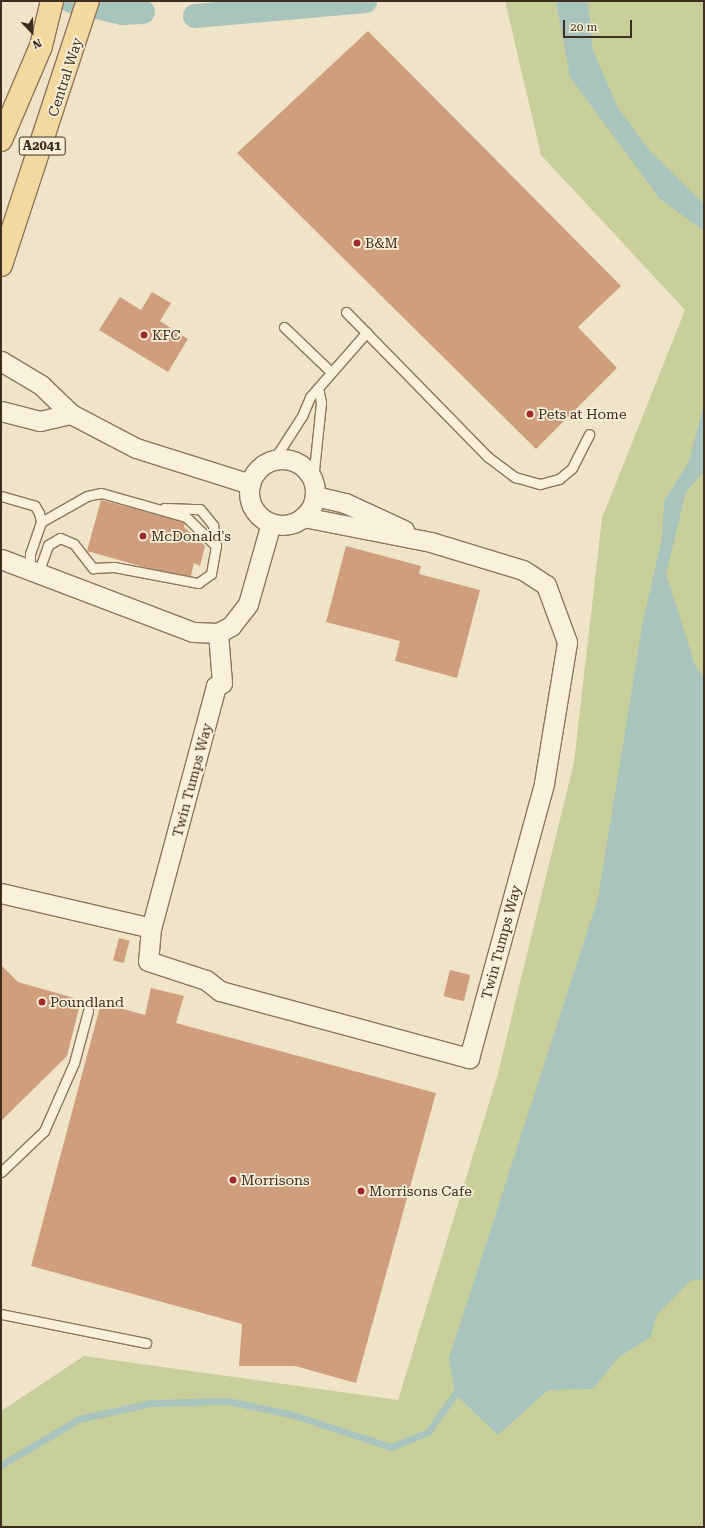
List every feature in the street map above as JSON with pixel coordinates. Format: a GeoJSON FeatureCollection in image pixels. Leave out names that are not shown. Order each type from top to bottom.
{"type":"FeatureCollection","features":[{"type":"Feature","properties":{"kind":"main road","name":"Central Way"},"geometry":{"type":"LineString","coordinates":[[1,265],[82,27],[88,1]]}},
{"type":"Feature","properties":{"kind":"main road","name":"A2041"},"geometry":{"type":"LineString","coordinates":[[1,140],[41,46],[50,10]]}},
{"type":"Feature","properties":{"kind":"street"},"geometry":{"type":"LineString","coordinates":[[1,361],[41,385],[71,414],[136,448],[250,484]]}},
{"type":"Feature","properties":{"kind":"street"},"geometry":{"type":"LineString","coordinates":[[1,411],[40,421],[71,414]]}},
{"type":"Feature","properties":{"kind":"street"},"geometry":{"type":"LineString","coordinates":[[273,461],[293,461],[314,488],[303,517],[291,524],[271,523],[255,512],[250,498],[250,484],[262,465],[273,461]]}},
{"type":"Feature","properties":{"kind":"street","name":"Twin Tumps Way"},"geometry":{"type":"LineString","coordinates":[[314,488],[431,542]]}},
{"type":"Feature","properties":{"kind":"street","name":"Twin Tumps Way"},"geometry":{"type":"LineString","coordinates":[[218,633],[222,683],[216,686],[151,928],[147,951],[148,962],[155,966],[206,980],[220,991],[469,1058],[544,783],[567,642],[546,585],[523,570],[431,542],[303,517]]}},
{"type":"Feature","properties":{"kind":"street"},"geometry":{"type":"LineString","coordinates":[[1,559],[193,632],[218,633],[231,626],[248,604],[271,523]]}},
{"type":"Feature","properties":{"kind":"street"},"geometry":{"type":"LineString","coordinates":[[1,893],[151,928]]}},
{"type":"Feature","properties":{"kind":"lane"},"geometry":{"type":"LineString","coordinates":[[346,312],[488,457],[515,478],[540,484],[559,479],[572,468],[589,434]]}},
{"type":"Feature","properties":{"kind":"lane"},"geometry":{"type":"LineString","coordinates":[[284,327],[330,371]]}},
{"type":"Feature","properties":{"kind":"lane"},"geometry":{"type":"LineString","coordinates":[[273,461],[330,371],[367,332]]}},
{"type":"Feature","properties":{"kind":"lane"},"geometry":{"type":"LineString","coordinates":[[314,488],[321,402],[318,388]]}},
{"type":"Feature","properties":{"kind":"lane"},"geometry":{"type":"LineString","coordinates":[[41,522],[87,496],[101,494],[186,518],[216,546]]}},
{"type":"Feature","properties":{"kind":"lane"},"geometry":{"type":"LineString","coordinates":[[1,496],[35,506],[41,522],[30,554],[34,572]]}},
{"type":"Feature","properties":{"kind":"lane"},"geometry":{"type":"LineString","coordinates":[[34,572],[48,545],[60,538],[74,544],[93,568],[114,567],[198,584],[211,574],[216,546],[214,525],[200,509],[158,509]]}},
{"type":"Feature","properties":{"kind":"lane"},"geometry":{"type":"LineString","coordinates":[[1,1172],[44,1131],[74,1063],[88,1012]]}},
{"type":"Feature","properties":{"kind":"lane"},"geometry":{"type":"LineString","coordinates":[[1,1314],[146,1343]]}},
{"type":"Feature","properties":{"kind":"green space"},"geometry":{"type":"Polygon","coordinates":[[[505,1],[704,1],[704,1527],[1,1527],[1,1411],[84,1356],[398,1400],[497,1077],[574,762],[602,518],[685,310],[541,155],[505,1]]]}},
{"type":"Feature","properties":{"kind":"water"},"geometry":{"type":"Polygon","coordinates":[[[556,1],[588,1],[593,50],[618,108],[650,151],[704,204],[704,231],[660,199],[570,77],[556,1]]]}},
{"type":"Feature","properties":{"kind":"water"},"geometry":{"type":"Polygon","coordinates":[[[704,403],[704,472],[686,492],[666,574],[695,665],[704,678],[704,1279],[690,1281],[656,1316],[651,1337],[619,1357],[593,1389],[548,1390],[498,1435],[455,1394],[449,1358],[598,898],[643,621],[662,538],[664,501],[689,462],[704,403]]]}},
{"type":"Feature","properties":{"kind":"building"},"geometry":{"type":"Polygon","coordinates":[[[368,31],[621,286],[578,327],[617,368],[536,449],[237,153],[368,31]]]}},
{"type":"Feature","properties":{"kind":"building","name":"KFC"},"geometry":{"type":"Polygon","coordinates":[[[152,292],[171,303],[160,321],[188,339],[168,372],[99,330],[120,297],[141,310],[152,292]]]}},
{"type":"Feature","properties":{"kind":"building","name":"McDonald's"},"geometry":{"type":"Polygon","coordinates":[[[101,500],[185,522],[184,527],[205,546],[200,566],[194,563],[190,580],[87,551],[101,500]]]}},
{"type":"Feature","properties":{"kind":"building"},"geometry":{"type":"Polygon","coordinates":[[[346,546],[421,566],[419,574],[480,590],[457,678],[395,661],[400,641],[326,622],[346,546]]]}},
{"type":"Feature","properties":{"kind":"building"},"geometry":{"type":"Polygon","coordinates":[[[119,938],[130,941],[124,963],[113,960],[119,938]]]}},
{"type":"Feature","properties":{"kind":"building"},"geometry":{"type":"Polygon","coordinates":[[[1,965],[18,982],[81,1000],[67,1056],[1,1121],[1,965]]]}},
{"type":"Feature","properties":{"kind":"building"},"geometry":{"type":"Polygon","coordinates":[[[450,970],[470,975],[464,1001],[443,996],[450,970]]]}},
{"type":"Feature","properties":{"kind":"building","name":"Morrisons"},"geometry":{"type":"Polygon","coordinates":[[[151,988],[184,996],[176,1023],[436,1093],[356,1383],[295,1366],[239,1366],[242,1324],[31,1266],[101,1003],[145,1015],[151,988]]]}},
{"type":"Feature","properties":{"kind":"waterway"},"geometry":{"type":"LineString","coordinates":[[71,1],[122,13],[143,12]]}},
{"type":"Feature","properties":{"kind":"waterway"},"geometry":{"type":"LineString","coordinates":[[195,16],[365,1]]}},
{"type":"Feature","properties":{"kind":"waterway"},"geometry":{"type":"LineString","coordinates":[[1,1465],[79,1419],[151,1403],[227,1401],[290,1414],[391,1447],[428,1432],[455,1394]]}},
{"type":"Feature","properties":{"kind":"place","name":"B&M"},"geometry":{"type":"Point","coordinates":[357,243]}},
{"type":"Feature","properties":{"kind":"place","name":"KFC"},"geometry":{"type":"Point","coordinates":[144,335]}},
{"type":"Feature","properties":{"kind":"place","name":"Pets at Home"},"geometry":{"type":"Point","coordinates":[530,414]}},
{"type":"Feature","properties":{"kind":"place","name":"McDonald's"},"geometry":{"type":"Point","coordinates":[143,536]}},
{"type":"Feature","properties":{"kind":"place","name":"Poundland"},"geometry":{"type":"Point","coordinates":[42,1002]}},
{"type":"Feature","properties":{"kind":"place","name":"Morrisons"},"geometry":{"type":"Point","coordinates":[233,1180]}},
{"type":"Feature","properties":{"kind":"place","name":"Morrisons Cafe"},"geometry":{"type":"Point","coordinates":[361,1191]}}]}
